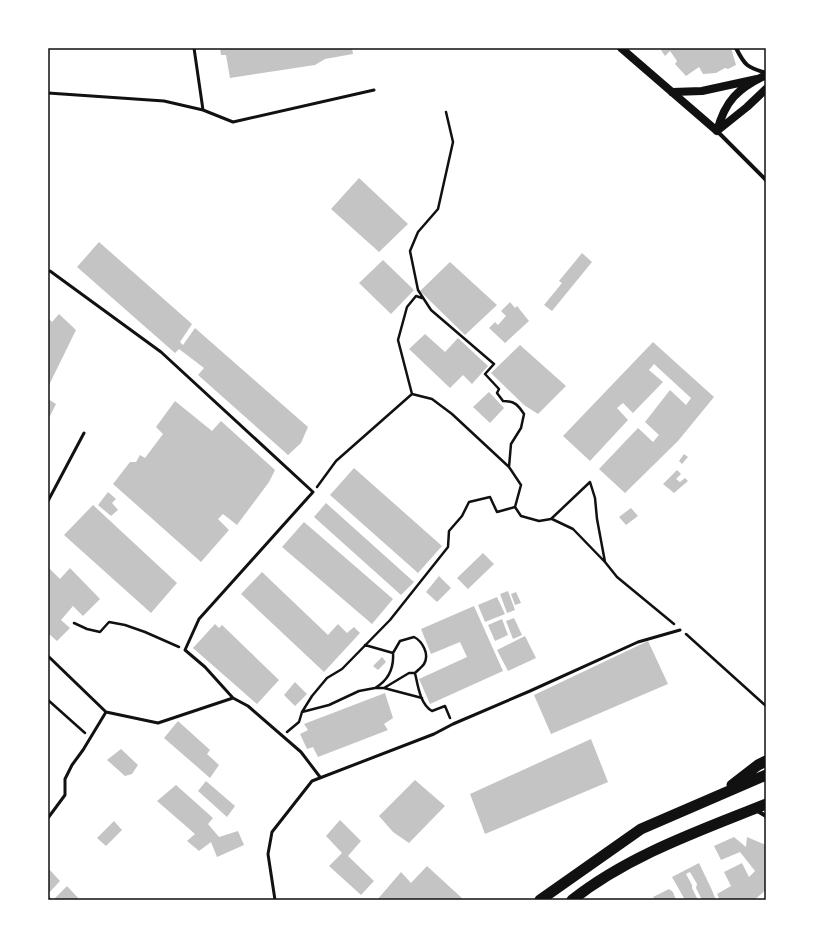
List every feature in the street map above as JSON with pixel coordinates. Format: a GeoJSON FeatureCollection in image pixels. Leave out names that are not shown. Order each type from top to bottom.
{"type":"FeatureCollection","features":[{"type":"Feature","properties":{"kind":"highway"},"geometry":{"type":"LineString","coordinates":[[719,795],[758,765],[766,761]]}},
{"type":"Feature","properties":{"kind":"highway"},"geometry":{"type":"LineString","coordinates":[[540,900],[641,829],[766,775]]}},
{"type":"Feature","properties":{"kind":"highway"},"geometry":{"type":"LineString","coordinates":[[572,900],[640,857],[694,832],[754,808],[766,805]]}},
{"type":"Feature","properties":{"kind":"main road"},"geometry":{"type":"LineString","coordinates":[[621,48],[717,131]]}},
{"type":"Feature","properties":{"kind":"main road"},"geometry":{"type":"LineString","coordinates":[[717,131],[722,114],[731,100],[740,90],[766,74]]}},
{"type":"Feature","properties":{"kind":"main road"},"geometry":{"type":"LineString","coordinates":[[672,92],[702,91],[758,79]]}},
{"type":"Feature","properties":{"kind":"main road"},"geometry":{"type":"LineString","coordinates":[[717,131],[747,107],[766,89]]}},
{"type":"Feature","properties":{"kind":"street"},"geometry":{"type":"LineString","coordinates":[[736,48],[746,65],[766,74]]}},
{"type":"Feature","properties":{"kind":"street"},"geometry":{"type":"LineString","coordinates":[[717,131],[766,180]]}},
{"type":"Feature","properties":{"kind":"street"},"geometry":{"type":"LineString","coordinates":[[754,808],[766,816]]}},
{"type":"Feature","properties":{"kind":"lane"},"geometry":{"type":"LineString","coordinates":[[194,48],[203,110]]}},
{"type":"Feature","properties":{"kind":"lane"},"geometry":{"type":"LineString","coordinates":[[48,93],[164,101],[203,110],[233,122],[374,90]]}},
{"type":"Feature","properties":{"kind":"lane"},"geometry":{"type":"LineString","coordinates":[[50,271],[161,352],[313,492],[199,619],[184,650],[205,668],[233,698],[248,706],[301,752],[320,778]]}},
{"type":"Feature","properties":{"kind":"lane"},"geometry":{"type":"LineString","coordinates":[[48,500],[84,433]]}},
{"type":"Feature","properties":{"kind":"lane"},"geometry":{"type":"LineString","coordinates":[[275,900],[268,854],[272,832],[312,781],[434,734],[452,724],[638,642],[680,630]]}},
{"type":"Feature","properties":{"kind":"lane"},"geometry":{"type":"LineString","coordinates":[[48,656],[106,712],[158,722],[233,698]]}},
{"type":"Feature","properties":{"kind":"lane"},"geometry":{"type":"LineString","coordinates":[[48,818],[65,795],[65,779],[72,765],[91,738],[106,712]]}},
{"type":"Feature","properties":{"kind":"path"},"geometry":{"type":"LineString","coordinates":[[446,112],[454,142],[438,209],[418,232],[410,251],[418,290],[422,298],[431,310],[494,364],[485,374],[499,389],[497,393],[503,401],[511,401],[518,405],[524,414],[521,428],[511,444],[509,467]]}},
{"type":"Feature","properties":{"kind":"path"},"geometry":{"type":"LineString","coordinates":[[412,394],[398,340],[407,308],[416,296],[422,298]]}},
{"type":"Feature","properties":{"kind":"path"},"geometry":{"type":"LineString","coordinates":[[313,492],[336,460],[412,394]]}},
{"type":"Feature","properties":{"kind":"path"},"geometry":{"type":"LineString","coordinates":[[412,394],[432,399],[452,414],[509,467],[521,485],[515,507],[521,516],[539,521],[551,519],[573,529],[617,576],[766,706]]}},
{"type":"Feature","properties":{"kind":"path"},"geometry":{"type":"LineString","coordinates":[[551,519],[590,482],[595,498],[597,519],[605,562]]}},
{"type":"Feature","properties":{"kind":"path"},"geometry":{"type":"LineString","coordinates":[[282,735],[299,722],[302,712],[312,696],[327,678],[342,669],[390,620],[448,547],[449,531],[462,516],[469,502],[490,497],[497,512],[515,507]]}},
{"type":"Feature","properties":{"kind":"path"},"geometry":{"type":"LineString","coordinates":[[74,623],[87,629],[100,632],[109,622],[125,625],[145,632],[184,650]]}},
{"type":"Feature","properties":{"kind":"path"},"geometry":{"type":"LineString","coordinates":[[375,688],[383,684],[394,664],[393,653],[400,641],[414,637],[420,640],[424,647],[426,657],[424,663],[415,673],[409,673],[384,688]]}},
{"type":"Feature","properties":{"kind":"path"},"geometry":{"type":"LineString","coordinates":[[365,645],[393,653]]}},
{"type":"Feature","properties":{"kind":"path"},"geometry":{"type":"LineString","coordinates":[[415,673],[422,698],[428,708],[432,711],[445,706],[452,724]]}},
{"type":"Feature","properties":{"kind":"path"},"geometry":{"type":"LineString","coordinates":[[302,712],[329,706],[359,691],[375,688],[384,688],[422,698]]}},
{"type":"Feature","properties":{"kind":"path"},"geometry":{"type":"LineString","coordinates":[[48,700],[91,738]]}},
{"type":"Feature","properties":{"kind":"building"},"geometry":{"type":"Polygon","coordinates":[[[220,48],[352,48],[353,54],[325,59],[315,65],[230,78],[226,55],[221,55],[220,48]]]}},
{"type":"Feature","properties":{"kind":"building"},"geometry":{"type":"Polygon","coordinates":[[[664,48],[731,48],[736,65],[728,69],[725,68],[716,73],[703,74],[699,67],[686,76],[675,64],[677,61],[670,51],[665,56],[661,50],[664,48]]]}},
{"type":"Feature","properties":{"kind":"building"},"geometry":{"type":"Polygon","coordinates":[[[359,178],[408,224],[379,252],[331,209],[359,178]]]}},
{"type":"Feature","properties":{"kind":"building"},"geometry":{"type":"Polygon","coordinates":[[[99,242],[192,324],[180,342],[183,345],[195,328],[308,427],[301,443],[288,455],[198,375],[204,368],[179,349],[175,353],[77,267],[99,242]]]}},
{"type":"Feature","properties":{"kind":"building"},"geometry":{"type":"Polygon","coordinates":[[[582,253],[592,262],[552,311],[544,305],[562,283],[559,281],[582,253]]]}},
{"type":"Feature","properties":{"kind":"building"},"geometry":{"type":"Polygon","coordinates":[[[383,260],[414,290],[391,314],[359,283],[383,260]]]}},
{"type":"Feature","properties":{"kind":"building"},"geometry":{"type":"Polygon","coordinates":[[[450,262],[497,305],[465,335],[420,291],[450,262]]]}},
{"type":"Feature","properties":{"kind":"building"},"geometry":{"type":"Polygon","coordinates":[[[510,302],[515,308],[517,306],[529,321],[505,343],[489,328],[495,322],[498,325],[506,316],[501,311],[510,302]]]}},
{"type":"Feature","properties":{"kind":"building"},"geometry":{"type":"Polygon","coordinates":[[[59,314],[76,330],[48,387],[48,318],[52,322],[59,314]]]}},
{"type":"Feature","properties":{"kind":"building"},"geometry":{"type":"Polygon","coordinates":[[[425,334],[445,352],[458,338],[488,366],[472,384],[463,375],[450,388],[409,349],[425,334]]]}},
{"type":"Feature","properties":{"kind":"building"},"geometry":{"type":"Polygon","coordinates":[[[653,342],[714,397],[678,441],[625,493],[599,469],[638,428],[653,442],[659,435],[645,422],[670,390],[686,405],[691,398],[654,364],[649,370],[663,382],[633,413],[623,403],[617,408],[628,420],[590,461],[563,436],[653,342]]]}},
{"type":"Feature","properties":{"kind":"building"},"geometry":{"type":"Polygon","coordinates":[[[520,345],[566,386],[538,414],[524,405],[491,373],[520,345]]]}},
{"type":"Feature","properties":{"kind":"building"},"geometry":{"type":"Polygon","coordinates":[[[489,392],[504,408],[490,423],[473,407],[489,392]]]}},
{"type":"Feature","properties":{"kind":"building"},"geometry":{"type":"Polygon","coordinates":[[[48,399],[56,404],[48,420],[48,399]]]}},
{"type":"Feature","properties":{"kind":"building"},"geometry":{"type":"Polygon","coordinates":[[[175,401],[212,431],[221,421],[275,470],[269,482],[237,525],[223,514],[218,519],[229,530],[201,562],[113,484],[130,462],[136,462],[140,455],[145,458],[163,434],[156,427],[175,401]]]}},
{"type":"Feature","properties":{"kind":"building"},"geometry":{"type":"Polygon","coordinates":[[[684,454],[688,457],[682,464],[679,461],[684,454]]]}},
{"type":"Feature","properties":{"kind":"building"},"geometry":{"type":"Polygon","coordinates":[[[354,468],[442,546],[418,573],[330,495],[354,468]]]}},
{"type":"Feature","properties":{"kind":"building"},"geometry":{"type":"Polygon","coordinates":[[[677,470],[681,474],[676,479],[680,482],[685,478],[688,481],[674,493],[663,484],[677,470]]]}},
{"type":"Feature","properties":{"kind":"building"},"geometry":{"type":"Polygon","coordinates":[[[108,492],[116,499],[112,503],[118,510],[111,516],[98,505],[108,492]]]}},
{"type":"Feature","properties":{"kind":"building"},"geometry":{"type":"Polygon","coordinates":[[[326,503],[414,582],[401,595],[314,517],[326,503]]]}},
{"type":"Feature","properties":{"kind":"building"},"geometry":{"type":"Polygon","coordinates":[[[93,505],[177,583],[151,613],[64,535],[93,505]]]}},
{"type":"Feature","properties":{"kind":"building"},"geometry":{"type":"Polygon","coordinates":[[[631,508],[638,516],[626,525],[619,517],[631,508]]]}},
{"type":"Feature","properties":{"kind":"building"},"geometry":{"type":"Polygon","coordinates":[[[304,522],[393,599],[372,624],[282,547],[304,522]]]}},
{"type":"Feature","properties":{"kind":"building"},"geometry":{"type":"Polygon","coordinates":[[[483,553],[494,564],[468,589],[457,578],[483,553]]]}},
{"type":"Feature","properties":{"kind":"building"},"geometry":{"type":"Polygon","coordinates":[[[48,567],[60,579],[70,568],[100,599],[83,616],[73,606],[61,620],[70,628],[57,641],[48,633],[48,567]]]}},
{"type":"Feature","properties":{"kind":"building"},"geometry":{"type":"Polygon","coordinates":[[[262,572],[328,635],[338,624],[347,633],[354,627],[360,633],[324,672],[241,594],[262,572]]]}},
{"type":"Feature","properties":{"kind":"building"},"geometry":{"type":"Polygon","coordinates":[[[439,576],[451,588],[437,602],[426,592],[439,576]]]}},
{"type":"Feature","properties":{"kind":"building"},"geometry":{"type":"Polygon","coordinates":[[[508,591],[515,610],[507,613],[500,594],[508,591]]]}},
{"type":"Feature","properties":{"kind":"building"},"geometry":{"type":"Polygon","coordinates":[[[516,592],[521,603],[515,605],[511,594],[516,592]]]}},
{"type":"Feature","properties":{"kind":"building"},"geometry":{"type":"Polygon","coordinates":[[[497,597],[505,614],[485,622],[478,605],[497,597]]]}},
{"type":"Feature","properties":{"kind":"building"},"geometry":{"type":"Polygon","coordinates":[[[474,606],[503,671],[430,704],[419,679],[467,657],[460,642],[431,654],[421,629],[474,606]]]}},
{"type":"Feature","properties":{"kind":"building"},"geometry":{"type":"Polygon","coordinates":[[[514,618],[522,635],[513,639],[506,621],[514,618]]]}},
{"type":"Feature","properties":{"kind":"building"},"geometry":{"type":"Polygon","coordinates":[[[502,619],[508,635],[495,641],[488,625],[502,619]]]}},
{"type":"Feature","properties":{"kind":"building"},"geometry":{"type":"Polygon","coordinates":[[[215,624],[219,628],[222,625],[279,680],[257,704],[193,648],[215,624]]]}},
{"type":"Feature","properties":{"kind":"building"},"geometry":{"type":"Polygon","coordinates":[[[525,636],[536,658],[508,671],[497,650],[525,636]]]}},
{"type":"Feature","properties":{"kind":"building"},"geometry":{"type":"Polygon","coordinates":[[[648,641],[668,684],[551,734],[534,695],[648,641]]]}},
{"type":"Feature","properties":{"kind":"building"},"geometry":{"type":"Polygon","coordinates":[[[382,657],[386,662],[378,670],[373,666],[382,657]]]}},
{"type":"Feature","properties":{"kind":"building"},"geometry":{"type":"Polygon","coordinates":[[[295,682],[307,694],[295,706],[284,695],[295,682]]]}},
{"type":"Feature","properties":{"kind":"building"},"geometry":{"type":"Polygon","coordinates":[[[385,693],[393,718],[384,724],[388,730],[318,757],[313,747],[307,749],[300,734],[308,730],[304,724],[385,693]]]}},
{"type":"Feature","properties":{"kind":"building"},"geometry":{"type":"Polygon","coordinates":[[[178,721],[210,750],[207,754],[219,765],[210,778],[164,738],[178,721]]]}},
{"type":"Feature","properties":{"kind":"building"},"geometry":{"type":"Polygon","coordinates":[[[591,739],[608,782],[485,834],[470,794],[591,739]]]}},
{"type":"Feature","properties":{"kind":"building"},"geometry":{"type":"Polygon","coordinates":[[[121,749],[138,765],[132,774],[125,776],[107,760],[121,749]]]}},
{"type":"Feature","properties":{"kind":"building"},"geometry":{"type":"Polygon","coordinates":[[[415,780],[445,806],[409,843],[393,832],[379,816],[415,780]]]}},
{"type":"Feature","properties":{"kind":"building"},"geometry":{"type":"Polygon","coordinates":[[[206,781],[235,806],[227,817],[198,791],[206,781]]]}},
{"type":"Feature","properties":{"kind":"building"},"geometry":{"type":"Polygon","coordinates":[[[176,785],[213,818],[208,824],[219,837],[238,831],[244,845],[217,857],[211,842],[199,851],[187,841],[195,834],[157,801],[176,785]]]}},
{"type":"Feature","properties":{"kind":"building"},"geometry":{"type":"Polygon","coordinates":[[[340,820],[361,841],[348,856],[374,881],[361,895],[329,866],[342,853],[326,836],[340,820]]]}},
{"type":"Feature","properties":{"kind":"building"},"geometry":{"type":"Polygon","coordinates":[[[114,821],[122,830],[106,846],[97,838],[114,821]]]}},
{"type":"Feature","properties":{"kind":"building"},"geometry":{"type":"Polygon","coordinates":[[[734,837],[746,847],[747,837],[766,845],[766,890],[754,900],[720,900],[717,894],[731,886],[724,872],[742,863],[749,877],[755,871],[740,852],[721,860],[714,846],[734,837]]]}},
{"type":"Feature","properties":{"kind":"building"},"geometry":{"type":"Polygon","coordinates":[[[699,863],[716,900],[702,900],[696,888],[697,884],[690,872],[686,874],[698,900],[685,900],[672,877],[699,863]]]}},
{"type":"Feature","properties":{"kind":"building"},"geometry":{"type":"Polygon","coordinates":[[[427,866],[464,900],[377,900],[401,872],[411,883],[427,866]]]}},
{"type":"Feature","properties":{"kind":"building"},"geometry":{"type":"Polygon","coordinates":[[[48,868],[60,881],[48,894],[48,868]]]}},
{"type":"Feature","properties":{"kind":"building"},"geometry":{"type":"Polygon","coordinates":[[[67,886],[80,900],[53,900],[67,886]]]}},
{"type":"Feature","properties":{"kind":"building"},"geometry":{"type":"Polygon","coordinates":[[[669,889],[673,892],[676,900],[655,900],[653,897],[669,889]]]}},
{"type":"Feature","properties":{"kind":"building"},"geometry":{"type":"Polygon","coordinates":[[[48,895],[53,900],[48,900],[48,895]]]}}]}
